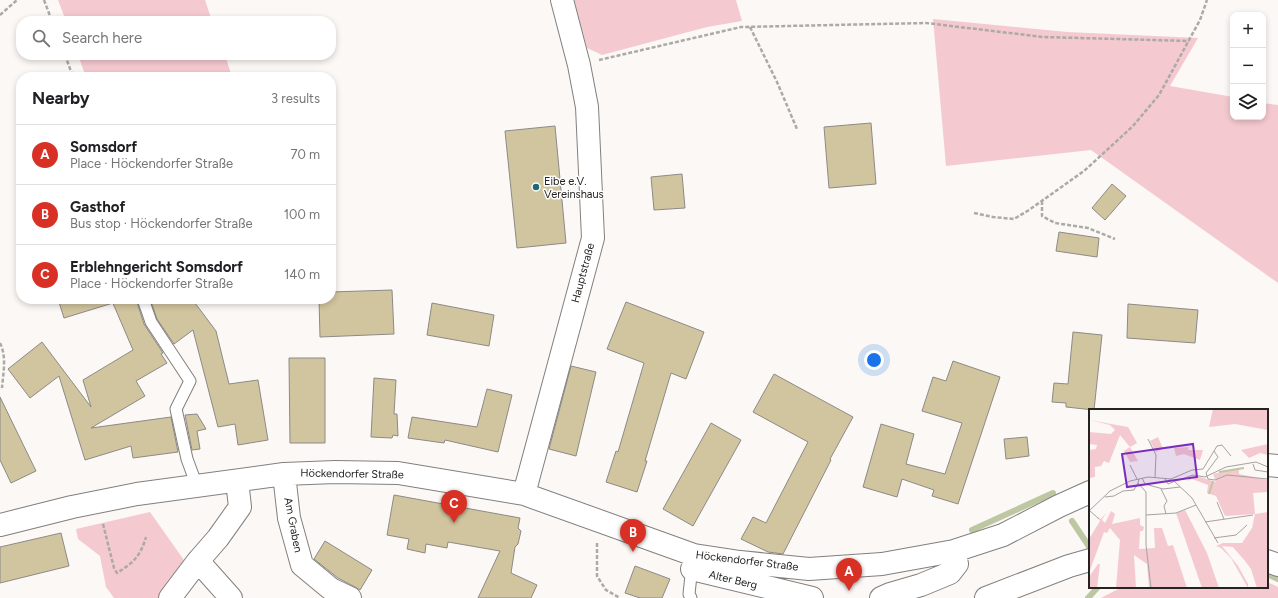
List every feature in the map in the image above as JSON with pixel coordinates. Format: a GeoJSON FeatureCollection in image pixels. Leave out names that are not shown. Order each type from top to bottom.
{"type":"FeatureCollection","features":[{"type":"Feature","properties":{"kind":"street","name":"Hauptstraße"},"geometry":{"type":"LineString","coordinates":[[524,494],[593,238],[587,106],[580,65],[562,0]]}},
{"type":"Feature","properties":{"kind":"street"},"geometry":{"type":"LineString","coordinates":[[1268,465],[1278,466]]}},
{"type":"Feature","properties":{"kind":"street","name":"Höckendorfer Straße"},"geometry":{"type":"LineString","coordinates":[[0,525],[137,494],[284,474],[335,472],[398,473],[524,494],[693,562],[740,562],[809,569],[882,564],[954,551],[1003,535],[1089,492]]}},
{"type":"Feature","properties":{"kind":"street","name":"Am Graben"},"geometry":{"type":"LineString","coordinates":[[284,474],[289,518],[302,565],[331,589],[350,598]]}},
{"type":"Feature","properties":{"kind":"street"},"geometry":{"type":"LineString","coordinates":[[170,598],[198,561],[218,538],[240,507],[237,481]]}},
{"type":"Feature","properties":{"kind":"street"},"geometry":{"type":"LineString","coordinates":[[881,598],[921,585],[950,573],[957,564],[954,551]]}},
{"type":"Feature","properties":{"kind":"street"},"geometry":{"type":"LineString","coordinates":[[986,598],[1069,566],[1089,560]]}},
{"type":"Feature","properties":{"kind":"street"},"geometry":{"type":"LineString","coordinates":[[198,561],[232,598]]}},
{"type":"Feature","properties":{"kind":"street"},"geometry":{"type":"LineString","coordinates":[[1268,561],[1278,565]]}},
{"type":"Feature","properties":{"kind":"street","name":"Alter Berg"},"geometry":{"type":"LineString","coordinates":[[693,562],[812,598]]}},
{"type":"Feature","properties":{"kind":"lane"},"geometry":{"type":"LineString","coordinates":[[144,304],[151,322],[190,381],[176,409],[187,460],[197,486]]}},
{"type":"Feature","properties":{"kind":"lane"},"geometry":{"type":"LineString","coordinates":[[691,598],[689,594],[693,562]]}},
{"type":"Feature","properties":{"kind":"path"},"geometry":{"type":"LineString","coordinates":[[0,15],[17,0]]}},
{"type":"Feature","properties":{"kind":"path"},"geometry":{"type":"LineString","coordinates":[[44,0],[50,16]]}},
{"type":"Feature","properties":{"kind":"path"},"geometry":{"type":"LineString","coordinates":[[974,213],[1014,219],[1084,170],[1133,126],[1159,95],[1200,20],[1207,0]]}},
{"type":"Feature","properties":{"kind":"path"},"geometry":{"type":"LineString","coordinates":[[580,65],[750,26],[926,23],[1043,37],[1189,41]]}},
{"type":"Feature","properties":{"kind":"path"},"geometry":{"type":"LineString","coordinates":[[750,26],[777,82],[797,130]]}},
{"type":"Feature","properties":{"kind":"path"},"geometry":{"type":"LineString","coordinates":[[67,60],[71,72]]}},
{"type":"Feature","properties":{"kind":"path"},"geometry":{"type":"LineString","coordinates":[[1042,200],[1042,216],[1055,223],[1088,228],[1115,239]]}},
{"type":"Feature","properties":{"kind":"path"},"geometry":{"type":"LineString","coordinates":[[0,343],[3,350],[2,388]]}},
{"type":"Feature","properties":{"kind":"path"},"geometry":{"type":"LineString","coordinates":[[102,519],[114,568],[117,573],[130,564],[141,552],[146,537]]}},
{"type":"Feature","properties":{"kind":"path"},"geometry":{"type":"LineString","coordinates":[[599,538],[597,543],[597,576],[606,590],[620,598]]}},
{"type":"Feature","properties":{"kind":"shaded area"},"geometry":{"type":"Polygon","coordinates":[[[58,0],[205,0],[210,16],[64,16],[58,0]]]}},
{"type":"Feature","properties":{"kind":"shaded area"},"geometry":{"type":"Polygon","coordinates":[[[570,0],[736,0],[742,21],[707,27],[602,55],[587,48],[576,8],[570,0]]]}},
{"type":"Feature","properties":{"kind":"shaded area"},"geometry":{"type":"Polygon","coordinates":[[[933,19],[1067,32],[1198,38],[1170,86],[1230,96],[1230,120],[1266,120],[1266,103],[1278,105],[1278,283],[1091,150],[946,166],[933,19]]]}},
{"type":"Feature","properties":{"kind":"shaded area"},"geometry":{"type":"Polygon","coordinates":[[[80,60],[227,60],[230,72],[84,72],[80,60]]]}},
{"type":"Feature","properties":{"kind":"shaded area"},"geometry":{"type":"Polygon","coordinates":[[[150,512],[186,563],[160,598],[114,598],[106,587],[100,556],[78,539],[76,529],[150,512]]]}},
{"type":"Feature","properties":{"kind":"shaded area"},"geometry":{"type":"Polygon","coordinates":[[[1268,582],[1278,587],[1278,598],[1101,598],[1120,588],[1268,588],[1268,582]]]}},
{"type":"Feature","properties":{"kind":"building"},"geometry":{"type":"Polygon","coordinates":[[[871,123],[876,184],[829,188],[824,127],[871,123]]]}},
{"type":"Feature","properties":{"kind":"building"},"geometry":{"type":"Polygon","coordinates":[[[555,126],[566,243],[517,248],[505,131],[555,126]]]}},
{"type":"Feature","properties":{"kind":"building"},"geometry":{"type":"Polygon","coordinates":[[[682,174],[685,208],[654,210],[651,177],[682,174]]]}},
{"type":"Feature","properties":{"kind":"building"},"geometry":{"type":"Polygon","coordinates":[[[1112,184],[1126,196],[1105,220],[1092,208],[1112,184]]]}},
{"type":"Feature","properties":{"kind":"building"},"geometry":{"type":"Polygon","coordinates":[[[1059,232],[1099,238],[1097,257],[1056,251],[1059,232]]]}},
{"type":"Feature","properties":{"kind":"building"},"geometry":{"type":"Polygon","coordinates":[[[392,290],[394,334],[320,337],[319,304],[336,304],[336,292],[392,290]]]}},
{"type":"Feature","properties":{"kind":"building"},"geometry":{"type":"Polygon","coordinates":[[[626,302],[704,332],[686,379],[671,373],[637,492],[606,482],[616,451],[618,452],[644,363],[607,349],[626,302]]]}},
{"type":"Feature","properties":{"kind":"building"},"geometry":{"type":"Polygon","coordinates":[[[432,303],[494,315],[489,346],[427,335],[432,303]]]}},
{"type":"Feature","properties":{"kind":"building"},"geometry":{"type":"Polygon","coordinates":[[[60,304],[110,304],[64,318],[60,304]]]}},
{"type":"Feature","properties":{"kind":"building"},"geometry":{"type":"Polygon","coordinates":[[[113,304],[138,304],[144,324],[163,353],[161,354],[167,363],[136,381],[145,396],[91,428],[171,417],[178,452],[133,458],[131,446],[85,460],[59,376],[30,398],[8,369],[42,342],[91,407],[83,380],[133,350],[113,304]]]}},
{"type":"Feature","properties":{"kind":"building"},"geometry":{"type":"Polygon","coordinates":[[[152,304],[196,304],[216,331],[229,384],[258,380],[268,440],[238,445],[235,424],[218,427],[193,330],[174,344],[157,319],[152,304]]]}},
{"type":"Feature","properties":{"kind":"building"},"geometry":{"type":"Polygon","coordinates":[[[1128,304],[1198,310],[1195,343],[1127,338],[1128,304]]]}},
{"type":"Feature","properties":{"kind":"building"},"geometry":{"type":"Polygon","coordinates":[[[1073,332],[1102,335],[1094,409],[1066,407],[1066,403],[1052,402],[1054,383],[1068,384],[1073,332]]]}},
{"type":"Feature","properties":{"kind":"building"},"geometry":{"type":"Polygon","coordinates":[[[289,358],[325,358],[325,443],[290,443],[289,358]]]}},
{"type":"Feature","properties":{"kind":"building"},"geometry":{"type":"Polygon","coordinates":[[[953,361],[1000,377],[958,504],[932,496],[934,490],[902,479],[897,497],[863,487],[881,424],[914,434],[906,464],[945,474],[962,423],[922,411],[933,377],[946,381],[953,361]]]}},
{"type":"Feature","properties":{"kind":"building"},"geometry":{"type":"Polygon","coordinates":[[[571,366],[596,372],[576,456],[549,449],[571,366]]]}},
{"type":"Feature","properties":{"kind":"building"},"geometry":{"type":"Polygon","coordinates":[[[774,374],[853,417],[830,459],[831,460],[783,554],[768,552],[741,539],[753,517],[766,523],[808,442],[753,412],[774,374]]]}},
{"type":"Feature","properties":{"kind":"building"},"geometry":{"type":"Polygon","coordinates":[[[374,378],[396,380],[394,414],[397,414],[398,436],[393,435],[392,438],[371,437],[374,378]]]}},
{"type":"Feature","properties":{"kind":"building"},"geometry":{"type":"Polygon","coordinates":[[[487,389],[512,395],[498,452],[445,440],[444,443],[408,438],[412,417],[477,427],[487,389]]]}},
{"type":"Feature","properties":{"kind":"building"},"geometry":{"type":"Polygon","coordinates":[[[0,397],[36,471],[11,483],[0,460],[0,397]]]}},
{"type":"Feature","properties":{"kind":"building"},"geometry":{"type":"Polygon","coordinates":[[[197,414],[206,429],[197,431],[200,449],[192,450],[185,415],[197,414]]]}},
{"type":"Feature","properties":{"kind":"building"},"geometry":{"type":"Polygon","coordinates":[[[711,423],[741,440],[693,526],[663,509],[711,423]]]}},
{"type":"Feature","properties":{"kind":"building"},"geometry":{"type":"Polygon","coordinates":[[[1027,437],[1029,456],[1006,459],[1004,439],[1027,437]]]}},
{"type":"Feature","properties":{"kind":"building"},"geometry":{"type":"Polygon","coordinates":[[[394,495],[520,518],[518,528],[521,531],[518,544],[515,547],[511,573],[537,585],[531,598],[478,598],[500,551],[448,542],[447,548],[426,544],[425,553],[407,549],[409,539],[387,535],[394,495]]]}},
{"type":"Feature","properties":{"kind":"building"},"geometry":{"type":"Polygon","coordinates":[[[61,533],[69,566],[0,583],[0,547],[61,533]]]}},
{"type":"Feature","properties":{"kind":"building"},"geometry":{"type":"Polygon","coordinates":[[[325,541],[372,570],[360,590],[338,578],[314,559],[325,541]]]}},
{"type":"Feature","properties":{"kind":"building"},"geometry":{"type":"Polygon","coordinates":[[[635,566],[670,579],[662,598],[640,598],[625,593],[635,566]]]}},
{"type":"Feature","properties":{"kind":"waterway"},"geometry":{"type":"LineString","coordinates":[[972,530],[1053,493]]}},
{"type":"Feature","properties":{"kind":"waterway"},"geometry":{"type":"LineString","coordinates":[[1072,521],[1089,546]]}},
{"type":"Feature","properties":{"kind":"waterway"},"geometry":{"type":"LineString","coordinates":[[1268,574],[1278,579]]}},
{"type":"Feature","properties":{"kind":"waterway"},"geometry":{"type":"LineString","coordinates":[[1088,598],[1097,588]]}},
{"type":"Feature","properties":{"kind":"place","name":"Eibe e.V. Vereinshaus"},"geometry":{"type":"Point","coordinates":[536,187]}},
{"type":"Feature","properties":{"kind":"place","name":"Erblehngericht Somsdorf"},"geometry":{"type":"Point","coordinates":[454,523]}},
{"type":"Feature","properties":{"kind":"place","name":"Gasthof"},"geometry":{"type":"Point","coordinates":[633,552]}},
{"type":"Feature","properties":{"kind":"place","name":"Somsdorf"},"geometry":{"type":"Point","coordinates":[849,591]}}]}
